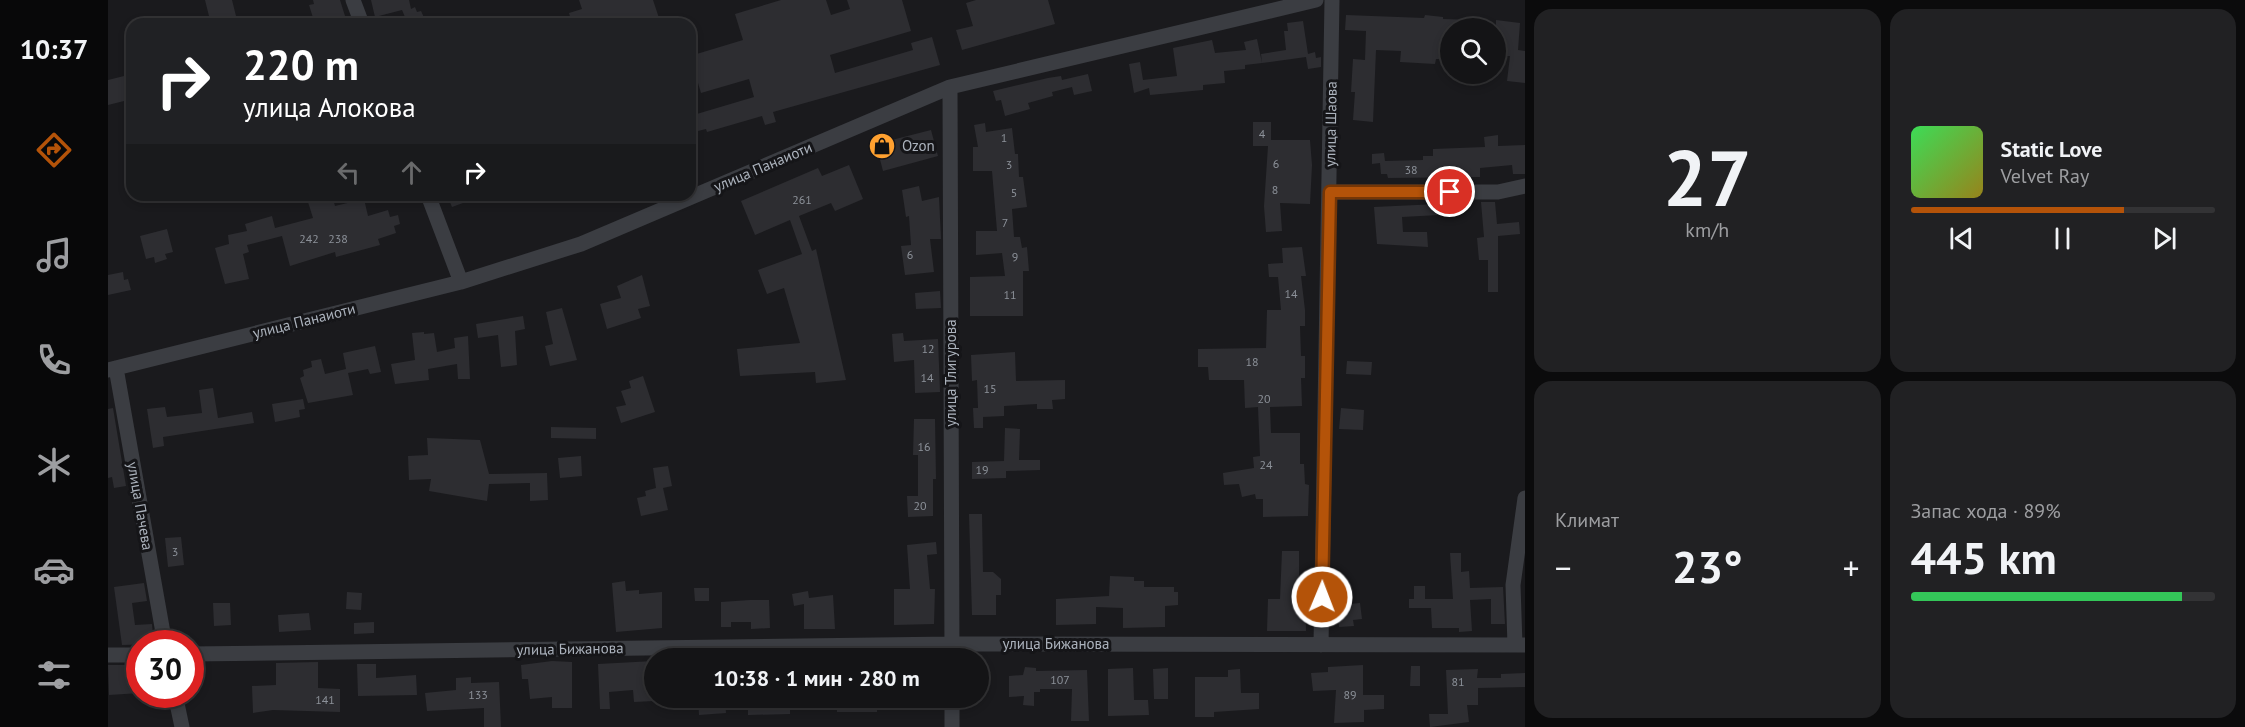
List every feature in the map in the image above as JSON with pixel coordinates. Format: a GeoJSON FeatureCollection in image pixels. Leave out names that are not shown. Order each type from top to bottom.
{"type":"FeatureCollection","features":[{"type":"Feature","properties":{"kind":"street"},"geometry":{"type":"LineString","coordinates":[[353,0],[360,18]]}},
{"type":"Feature","properties":{"kind":"street","name":"улица Панаиоти"},"geometry":{"type":"LineString","coordinates":[[696,195],[950,87],[1316,0]]}},
{"type":"Feature","properties":{"kind":"street","name":"улица Шаова"},"geometry":{"type":"LineString","coordinates":[[1321,645],[1332,0]]}},
{"type":"Feature","properties":{"kind":"street","name":"улица Тлигурова"},"geometry":{"type":"LineString","coordinates":[[950,87],[952,648]]}},
{"type":"Feature","properties":{"kind":"street"},"geometry":{"type":"LineString","coordinates":[[1330,192],[1498,192],[1525,186]]}},
{"type":"Feature","properties":{"kind":"street"},"geometry":{"type":"LineString","coordinates":[[430,201],[461,282]]}},
{"type":"Feature","properties":{"kind":"street","name":"улица Панаиоти"},"geometry":{"type":"LineString","coordinates":[[112,369],[461,282],[581,244],[682,201]]}},
{"type":"Feature","properties":{"kind":"street","name":"улица Пачева"},"geometry":{"type":"LineString","coordinates":[[112,369],[162,630]]}},
{"type":"Feature","properties":{"kind":"street"},"geometry":{"type":"LineString","coordinates":[[1520,645],[1513,585],[1525,498]]}},
{"type":"Feature","properties":{"kind":"street","name":"улица Бижанова"},"geometry":{"type":"LineString","coordinates":[[989,650],[1321,645],[1520,645]]}},
{"type":"Feature","properties":{"kind":"street","name":"улица Бижанова"},"geometry":{"type":"LineString","coordinates":[[204,654],[644,652]]}},
{"type":"Feature","properties":{"kind":"street"},"geometry":{"type":"LineString","coordinates":[[108,656],[126,655]]}},
{"type":"Feature","properties":{"kind":"street"},"geometry":{"type":"LineString","coordinates":[[178,708],[182,727]]}},
{"type":"Feature","properties":{"kind":"street"},"geometry":{"type":"LineString","coordinates":[[952,708],[952,727]]}},
{"type":"Feature","properties":{"kind":"building"},"geometry":{"type":"Polygon","coordinates":[[[205,0],[232,0],[236,18],[210,18],[205,0]]]}},
{"type":"Feature","properties":{"kind":"building"},"geometry":{"type":"Polygon","coordinates":[[[313,0],[340,0],[345,16],[313,18],[309,5],[314,4],[313,0]]]}},
{"type":"Feature","properties":{"kind":"building"},"geometry":{"type":"Polygon","coordinates":[[[371,0],[409,0],[411,9],[415,7],[417,12],[421,11],[424,18],[405,18],[402,10],[375,17],[371,0]]]}},
{"type":"Feature","properties":{"kind":"building"},"geometry":{"type":"Polygon","coordinates":[[[579,0],[653,0],[659,18],[570,18],[569,13],[582,9],[579,0]]]}},
{"type":"Feature","properties":{"kind":"building"},"geometry":{"type":"Polygon","coordinates":[[[781,0],[826,0],[831,15],[850,9],[847,0],[902,0],[911,31],[830,55],[835,73],[913,50],[911,43],[932,37],[940,65],[773,112],[776,122],[765,125],[762,116],[707,132],[706,129],[696,132],[696,114],[754,97],[749,79],[701,93],[696,76],[696,54],[743,40],[735,14],[781,0]]]}},
{"type":"Feature","properties":{"kind":"building"},"geometry":{"type":"Polygon","coordinates":[[[976,0],[1048,0],[1055,24],[962,50],[956,30],[973,26],[966,3],[976,0]]]}},
{"type":"Feature","properties":{"kind":"building"},"geometry":{"type":"Polygon","coordinates":[[[1346,15],[1443,17],[1440,18],[1440,59],[1436,59],[1435,64],[1400,62],[1401,51],[1376,50],[1373,122],[1353,120],[1355,92],[1351,92],[1353,59],[1365,60],[1366,31],[1345,30],[1346,15]]]}},
{"type":"Feature","properties":{"kind":"building"},"geometry":{"type":"Polygon","coordinates":[[[1303,21],[1308,54],[1315,52],[1316,58],[1321,57],[1321,67],[1308,69],[1306,57],[1262,63],[1261,54],[1286,50],[1284,31],[1288,31],[1287,23],[1303,21]]]}},
{"type":"Feature","properties":{"kind":"building"},"geometry":{"type":"Polygon","coordinates":[[[1506,21],[1520,23],[1518,50],[1525,51],[1525,83],[1507,81],[1510,56],[1506,56],[1506,21]]]}},
{"type":"Feature","properties":{"kind":"building"},"geometry":{"type":"Polygon","coordinates":[[[1257,39],[1262,63],[1245,65],[1245,69],[1224,71],[1225,83],[1203,85],[1203,90],[1150,95],[1149,88],[1134,93],[1129,64],[1140,62],[1143,80],[1177,76],[1173,48],[1212,40],[1215,53],[1246,50],[1244,42],[1257,39]]]}},
{"type":"Feature","properties":{"kind":"building"},"geometry":{"type":"Polygon","coordinates":[[[1088,74],[1092,91],[1074,95],[1072,87],[1052,92],[1053,96],[1028,103],[1030,109],[1005,116],[1001,100],[996,101],[993,91],[1048,78],[1061,76],[1062,80],[1088,74]]]}},
{"type":"Feature","properties":{"kind":"building"},"geometry":{"type":"Polygon","coordinates":[[[126,76],[126,100],[108,105],[108,80],[126,76]]]}},
{"type":"Feature","properties":{"kind":"building"},"geometry":{"type":"Polygon","coordinates":[[[1253,122],[1271,122],[1271,140],[1310,140],[1312,165],[1310,204],[1280,203],[1282,231],[1266,232],[1264,206],[1268,146],[1253,146],[1253,122]]]}},
{"type":"Feature","properties":{"kind":"building"},"geometry":{"type":"Polygon","coordinates":[[[985,123],[986,132],[1012,128],[1015,154],[1018,154],[1019,177],[1023,177],[1027,207],[1012,209],[1014,237],[1020,237],[1022,248],[1027,247],[1029,271],[1023,271],[1023,316],[970,316],[970,277],[1005,276],[1002,253],[976,255],[976,231],[997,231],[992,171],[973,171],[973,147],[978,147],[974,125],[985,123]]]}},
{"type":"Feature","properties":{"kind":"building"},"geometry":{"type":"Polygon","coordinates":[[[931,130],[938,156],[883,171],[876,144],[931,130]]]}},
{"type":"Feature","properties":{"kind":"building"},"geometry":{"type":"Polygon","coordinates":[[[1498,135],[1498,146],[1525,145],[1525,174],[1513,174],[1512,165],[1480,168],[1480,177],[1388,178],[1387,174],[1381,174],[1380,163],[1372,164],[1372,154],[1384,153],[1385,161],[1423,160],[1423,156],[1433,156],[1433,149],[1485,147],[1484,137],[1498,135]]]}},
{"type":"Feature","properties":{"kind":"building"},"geometry":{"type":"Polygon","coordinates":[[[849,165],[863,199],[835,211],[831,203],[799,216],[812,251],[816,249],[846,380],[816,383],[815,372],[740,376],[737,349],[800,343],[784,288],[767,294],[758,270],[802,254],[790,220],[755,235],[741,201],[818,168],[822,176],[849,165]]]}},
{"type":"Feature","properties":{"kind":"building"},"geometry":{"type":"Polygon","coordinates":[[[919,186],[922,201],[939,197],[941,239],[930,239],[934,272],[905,275],[901,246],[911,245],[909,216],[906,217],[902,190],[919,186]]]}},
{"type":"Feature","properties":{"kind":"building"},"geometry":{"type":"Polygon","coordinates":[[[334,201],[335,206],[364,201],[368,216],[388,210],[390,217],[398,215],[400,224],[394,226],[396,233],[378,239],[380,245],[336,257],[335,252],[290,266],[282,236],[247,245],[249,252],[243,254],[249,279],[225,284],[215,248],[229,244],[228,235],[247,231],[245,224],[272,216],[275,228],[313,218],[308,202],[334,201]]]}},
{"type":"Feature","properties":{"kind":"building"},"geometry":{"type":"Polygon","coordinates":[[[450,201],[468,201],[452,207],[450,201]]]}},
{"type":"Feature","properties":{"kind":"building"},"geometry":{"type":"Polygon","coordinates":[[[1481,202],[1495,202],[1497,224],[1519,222],[1520,234],[1498,236],[1498,292],[1488,292],[1488,260],[1479,260],[1477,238],[1484,237],[1481,202]]]}},
{"type":"Feature","properties":{"kind":"building"},"geometry":{"type":"Polygon","coordinates":[[[1438,204],[1439,215],[1402,217],[1403,232],[1427,232],[1428,247],[1377,244],[1374,207],[1438,204]]]}},
{"type":"Feature","properties":{"kind":"building"},"geometry":{"type":"Polygon","coordinates":[[[167,229],[173,252],[165,254],[167,259],[155,263],[154,257],[146,259],[140,236],[167,229]]]}},
{"type":"Feature","properties":{"kind":"building"},"geometry":{"type":"Polygon","coordinates":[[[1302,247],[1306,276],[1301,276],[1305,310],[1305,326],[1300,326],[1301,356],[1305,356],[1305,378],[1301,378],[1302,406],[1270,407],[1271,433],[1300,433],[1300,464],[1304,464],[1305,484],[1309,485],[1308,516],[1263,517],[1263,499],[1256,499],[1255,494],[1242,497],[1239,484],[1224,485],[1223,473],[1254,468],[1253,457],[1260,456],[1258,407],[1245,408],[1244,380],[1209,380],[1208,367],[1198,367],[1198,349],[1266,348],[1267,310],[1281,310],[1278,277],[1269,277],[1268,264],[1283,263],[1282,248],[1302,247]]]}},
{"type":"Feature","properties":{"kind":"building"},"geometry":{"type":"Polygon","coordinates":[[[123,272],[124,280],[128,279],[131,290],[108,295],[108,275],[123,272]]]}},
{"type":"Feature","properties":{"kind":"building"},"geometry":{"type":"Polygon","coordinates":[[[642,275],[650,306],[638,309],[641,318],[607,329],[600,304],[621,298],[617,286],[642,275]]]}},
{"type":"Feature","properties":{"kind":"building"},"geometry":{"type":"Polygon","coordinates":[[[940,291],[941,308],[916,309],[915,293],[940,291]]]}},
{"type":"Feature","properties":{"kind":"building"},"geometry":{"type":"Polygon","coordinates":[[[562,308],[577,360],[550,366],[545,346],[553,344],[546,312],[562,308]]]}},
{"type":"Feature","properties":{"kind":"building"},"geometry":{"type":"Polygon","coordinates":[[[523,316],[525,329],[515,331],[517,365],[501,367],[498,335],[478,338],[476,324],[523,316]]]}},
{"type":"Feature","properties":{"kind":"building"},"geometry":{"type":"Polygon","coordinates":[[[424,332],[424,334],[434,333],[437,352],[455,348],[454,338],[468,336],[470,379],[458,379],[457,364],[428,369],[429,380],[395,384],[391,364],[415,360],[412,333],[424,332]]]}},
{"type":"Feature","properties":{"kind":"building"},"geometry":{"type":"Polygon","coordinates":[[[903,333],[904,341],[938,339],[940,392],[915,393],[914,360],[894,362],[892,334],[903,333]]]}},
{"type":"Feature","properties":{"kind":"building"},"geometry":{"type":"Polygon","coordinates":[[[375,346],[381,372],[370,374],[368,369],[348,373],[353,395],[308,403],[300,378],[304,376],[303,370],[312,367],[311,361],[321,359],[325,374],[346,369],[343,353],[375,346]]]}},
{"type":"Feature","properties":{"kind":"building"},"geometry":{"type":"Polygon","coordinates":[[[1015,352],[1016,381],[1065,380],[1065,399],[1052,400],[1053,409],[1037,409],[1037,404],[1004,406],[1004,416],[983,417],[983,428],[974,428],[973,408],[978,408],[977,380],[972,381],[971,355],[1015,352]]]}},
{"type":"Feature","properties":{"kind":"building"},"geometry":{"type":"Polygon","coordinates":[[[1347,361],[1372,362],[1371,375],[1346,374],[1347,361]]]}},
{"type":"Feature","properties":{"kind":"building"},"geometry":{"type":"Polygon","coordinates":[[[643,376],[655,412],[621,423],[616,407],[626,405],[621,391],[631,388],[629,381],[643,376]]]}},
{"type":"Feature","properties":{"kind":"building"},"geometry":{"type":"Polygon","coordinates":[[[213,388],[218,418],[252,412],[254,423],[163,437],[164,446],[153,448],[147,409],[165,407],[167,417],[202,413],[199,390],[213,388]]]}},
{"type":"Feature","properties":{"kind":"building"},"geometry":{"type":"Polygon","coordinates":[[[303,399],[305,409],[299,410],[300,417],[275,422],[272,404],[303,399]]]}},
{"type":"Feature","properties":{"kind":"building"},"geometry":{"type":"Polygon","coordinates":[[[113,408],[126,486],[114,488],[112,477],[108,478],[108,409],[113,408]]]}},
{"type":"Feature","properties":{"kind":"building"},"geometry":{"type":"Polygon","coordinates":[[[1341,408],[1364,410],[1363,430],[1339,429],[1341,408]]]}},
{"type":"Feature","properties":{"kind":"building"},"geometry":{"type":"Polygon","coordinates":[[[914,419],[935,419],[936,479],[933,479],[933,516],[908,517],[907,496],[918,496],[918,455],[913,455],[914,419]]]}},
{"type":"Feature","properties":{"kind":"building"},"geometry":{"type":"Polygon","coordinates":[[[551,427],[596,428],[596,439],[551,438],[551,427]]]}},
{"type":"Feature","properties":{"kind":"building"},"geometry":{"type":"Polygon","coordinates":[[[1005,428],[1020,429],[1019,460],[1040,460],[1040,470],[1006,471],[1006,478],[972,479],[972,462],[1004,461],[1005,428]]]}},
{"type":"Feature","properties":{"kind":"building"},"geometry":{"type":"Polygon","coordinates":[[[427,438],[480,440],[489,474],[547,473],[548,500],[530,501],[530,483],[489,484],[487,501],[429,491],[431,479],[409,480],[408,456],[428,455],[427,438]]]}},
{"type":"Feature","properties":{"kind":"building"},"geometry":{"type":"Polygon","coordinates":[[[581,456],[582,476],[560,478],[558,458],[581,456]]]}},
{"type":"Feature","properties":{"kind":"building"},"geometry":{"type":"Polygon","coordinates":[[[668,466],[672,486],[663,488],[668,510],[641,516],[637,498],[646,496],[645,491],[656,488],[653,468],[668,466]]]}},
{"type":"Feature","properties":{"kind":"building"},"geometry":{"type":"Polygon","coordinates":[[[969,514],[982,514],[983,572],[993,572],[1001,579],[1001,595],[996,595],[996,615],[972,615],[969,514]]]}},
{"type":"Feature","properties":{"kind":"building"},"geometry":{"type":"Polygon","coordinates":[[[181,537],[184,565],[168,567],[165,538],[181,537]]]}},
{"type":"Feature","properties":{"kind":"building"},"geometry":{"type":"Polygon","coordinates":[[[936,542],[937,554],[927,555],[930,589],[935,589],[934,624],[894,625],[894,589],[910,589],[907,545],[936,542]]]}},
{"type":"Feature","properties":{"kind":"building"},"geometry":{"type":"Polygon","coordinates":[[[1282,551],[1299,551],[1299,581],[1305,581],[1306,631],[1267,631],[1268,599],[1280,599],[1282,551]]]}},
{"type":"Feature","properties":{"kind":"building"},"geometry":{"type":"Polygon","coordinates":[[[1450,553],[1461,553],[1461,572],[1469,571],[1470,588],[1503,587],[1505,624],[1491,624],[1491,599],[1470,600],[1472,631],[1459,632],[1459,628],[1432,628],[1431,608],[1409,608],[1409,599],[1414,599],[1414,586],[1425,586],[1425,599],[1453,599],[1450,553]]]}},
{"type":"Feature","properties":{"kind":"building"},"geometry":{"type":"Polygon","coordinates":[[[1110,576],[1134,577],[1134,581],[1144,581],[1144,587],[1174,587],[1174,592],[1178,592],[1178,605],[1165,606],[1165,627],[1123,628],[1123,608],[1096,607],[1096,624],[1056,625],[1056,599],[1109,596],[1110,576]]]}},
{"type":"Feature","properties":{"kind":"building"},"geometry":{"type":"Polygon","coordinates":[[[625,581],[626,591],[639,590],[639,594],[662,592],[662,628],[616,632],[612,583],[625,581]]]}},
{"type":"Feature","properties":{"kind":"building"},"geometry":{"type":"Polygon","coordinates":[[[144,583],[147,601],[132,603],[135,625],[152,624],[153,630],[126,630],[126,645],[122,645],[114,587],[144,583]]]}},
{"type":"Feature","properties":{"kind":"building"},"geometry":{"type":"Polygon","coordinates":[[[694,588],[709,588],[709,601],[695,601],[694,588]]]}},
{"type":"Feature","properties":{"kind":"building"},"geometry":{"type":"Polygon","coordinates":[[[808,591],[809,598],[833,595],[835,629],[804,629],[804,604],[794,606],[792,594],[808,591]]]}},
{"type":"Feature","properties":{"kind":"building"},"geometry":{"type":"Polygon","coordinates":[[[347,592],[362,593],[361,610],[346,609],[347,592]]]}},
{"type":"Feature","properties":{"kind":"building"},"geometry":{"type":"Polygon","coordinates":[[[769,600],[770,628],[751,629],[751,622],[731,622],[731,627],[721,627],[721,602],[769,600]]]}},
{"type":"Feature","properties":{"kind":"building"},"geometry":{"type":"Polygon","coordinates":[[[213,603],[230,603],[231,625],[214,626],[213,603]]]}},
{"type":"Feature","properties":{"kind":"building"},"geometry":{"type":"Polygon","coordinates":[[[1360,603],[1362,619],[1353,620],[1354,626],[1339,627],[1337,605],[1360,603]]]}},
{"type":"Feature","properties":{"kind":"building"},"geometry":{"type":"Polygon","coordinates":[[[309,613],[311,630],[279,632],[278,615],[309,613]]]}},
{"type":"Feature","properties":{"kind":"building"},"geometry":{"type":"Polygon","coordinates":[[[374,622],[374,633],[354,634],[354,623],[374,622]]]}},
{"type":"Feature","properties":{"kind":"building"},"geometry":{"type":"Polygon","coordinates":[[[552,661],[572,662],[572,708],[552,708],[552,697],[530,699],[528,679],[522,679],[521,665],[552,661]]]}},
{"type":"Feature","properties":{"kind":"building"},"geometry":{"type":"Polygon","coordinates":[[[318,662],[318,688],[340,689],[340,712],[273,710],[253,713],[252,686],[276,685],[276,663],[318,662]]]}},
{"type":"Feature","properties":{"kind":"building"},"geometry":{"type":"Polygon","coordinates":[[[644,662],[644,702],[634,702],[633,690],[609,692],[610,709],[600,709],[598,664],[644,662]]]}},
{"type":"Feature","properties":{"kind":"building"},"geometry":{"type":"Polygon","coordinates":[[[357,664],[376,664],[376,678],[416,675],[417,695],[358,696],[357,664]]]}},
{"type":"Feature","properties":{"kind":"building"},"geometry":{"type":"Polygon","coordinates":[[[108,665],[126,665],[126,694],[109,695],[108,665]]]}},
{"type":"Feature","properties":{"kind":"building"},"geometry":{"type":"Polygon","coordinates":[[[1363,665],[1363,695],[1384,695],[1384,709],[1364,710],[1364,722],[1334,723],[1336,690],[1313,691],[1311,673],[1328,672],[1328,667],[1363,665]]]}},
{"type":"Feature","properties":{"kind":"building"},"geometry":{"type":"Polygon","coordinates":[[[1411,666],[1420,666],[1420,686],[1410,686],[1411,666]]]}},
{"type":"Feature","properties":{"kind":"building"},"geometry":{"type":"Polygon","coordinates":[[[1025,667],[1036,668],[1036,671],[1087,670],[1089,721],[1071,721],[1072,689],[1040,689],[1040,692],[1034,692],[1034,706],[1023,705],[1024,696],[1009,697],[1009,676],[1023,675],[1025,667]]]}},
{"type":"Feature","properties":{"kind":"building"},"geometry":{"type":"Polygon","coordinates":[[[1133,668],[1134,700],[1148,700],[1149,715],[1108,716],[1108,669],[1133,668]]]}},
{"type":"Feature","properties":{"kind":"building"},"geometry":{"type":"Polygon","coordinates":[[[1168,668],[1168,699],[1154,699],[1153,669],[1168,668]]]}},
{"type":"Feature","properties":{"kind":"building"},"geometry":{"type":"Polygon","coordinates":[[[1240,669],[1241,693],[1259,693],[1259,709],[1214,712],[1214,717],[1195,717],[1195,677],[1228,677],[1228,670],[1240,669]]]}},
{"type":"Feature","properties":{"kind":"building"},"geometry":{"type":"Polygon","coordinates":[[[1478,669],[1477,678],[1501,678],[1501,674],[1525,673],[1525,687],[1478,688],[1478,705],[1467,705],[1469,722],[1430,727],[1429,714],[1448,714],[1446,670],[1478,669]]]}},
{"type":"Feature","properties":{"kind":"building"},"geometry":{"type":"Polygon","coordinates":[[[471,677],[471,683],[499,682],[501,727],[484,727],[484,708],[427,711],[425,693],[456,690],[456,678],[471,677]]]}},
{"type":"Feature","properties":{"kind":"building"},"geometry":{"type":"Polygon","coordinates":[[[699,708],[726,708],[726,713],[699,715],[699,708]]]}},
{"type":"Feature","properties":{"kind":"building"},"geometry":{"type":"Polygon","coordinates":[[[748,708],[790,708],[790,714],[748,715],[748,708]]]}},
{"type":"Feature","properties":{"kind":"building"},"geometry":{"type":"Polygon","coordinates":[[[837,708],[877,708],[877,712],[837,712],[837,708]]]}},
{"type":"Feature","properties":{"kind":"place","name":"Ozon"},"geometry":{"type":"Point","coordinates":[882,146]}},
{"type":"Feature","properties":{"kind":"route"},"geometry":{"type":"LineString","coordinates":[[1322,597],[1330,192],[1450,192]]}}]}
